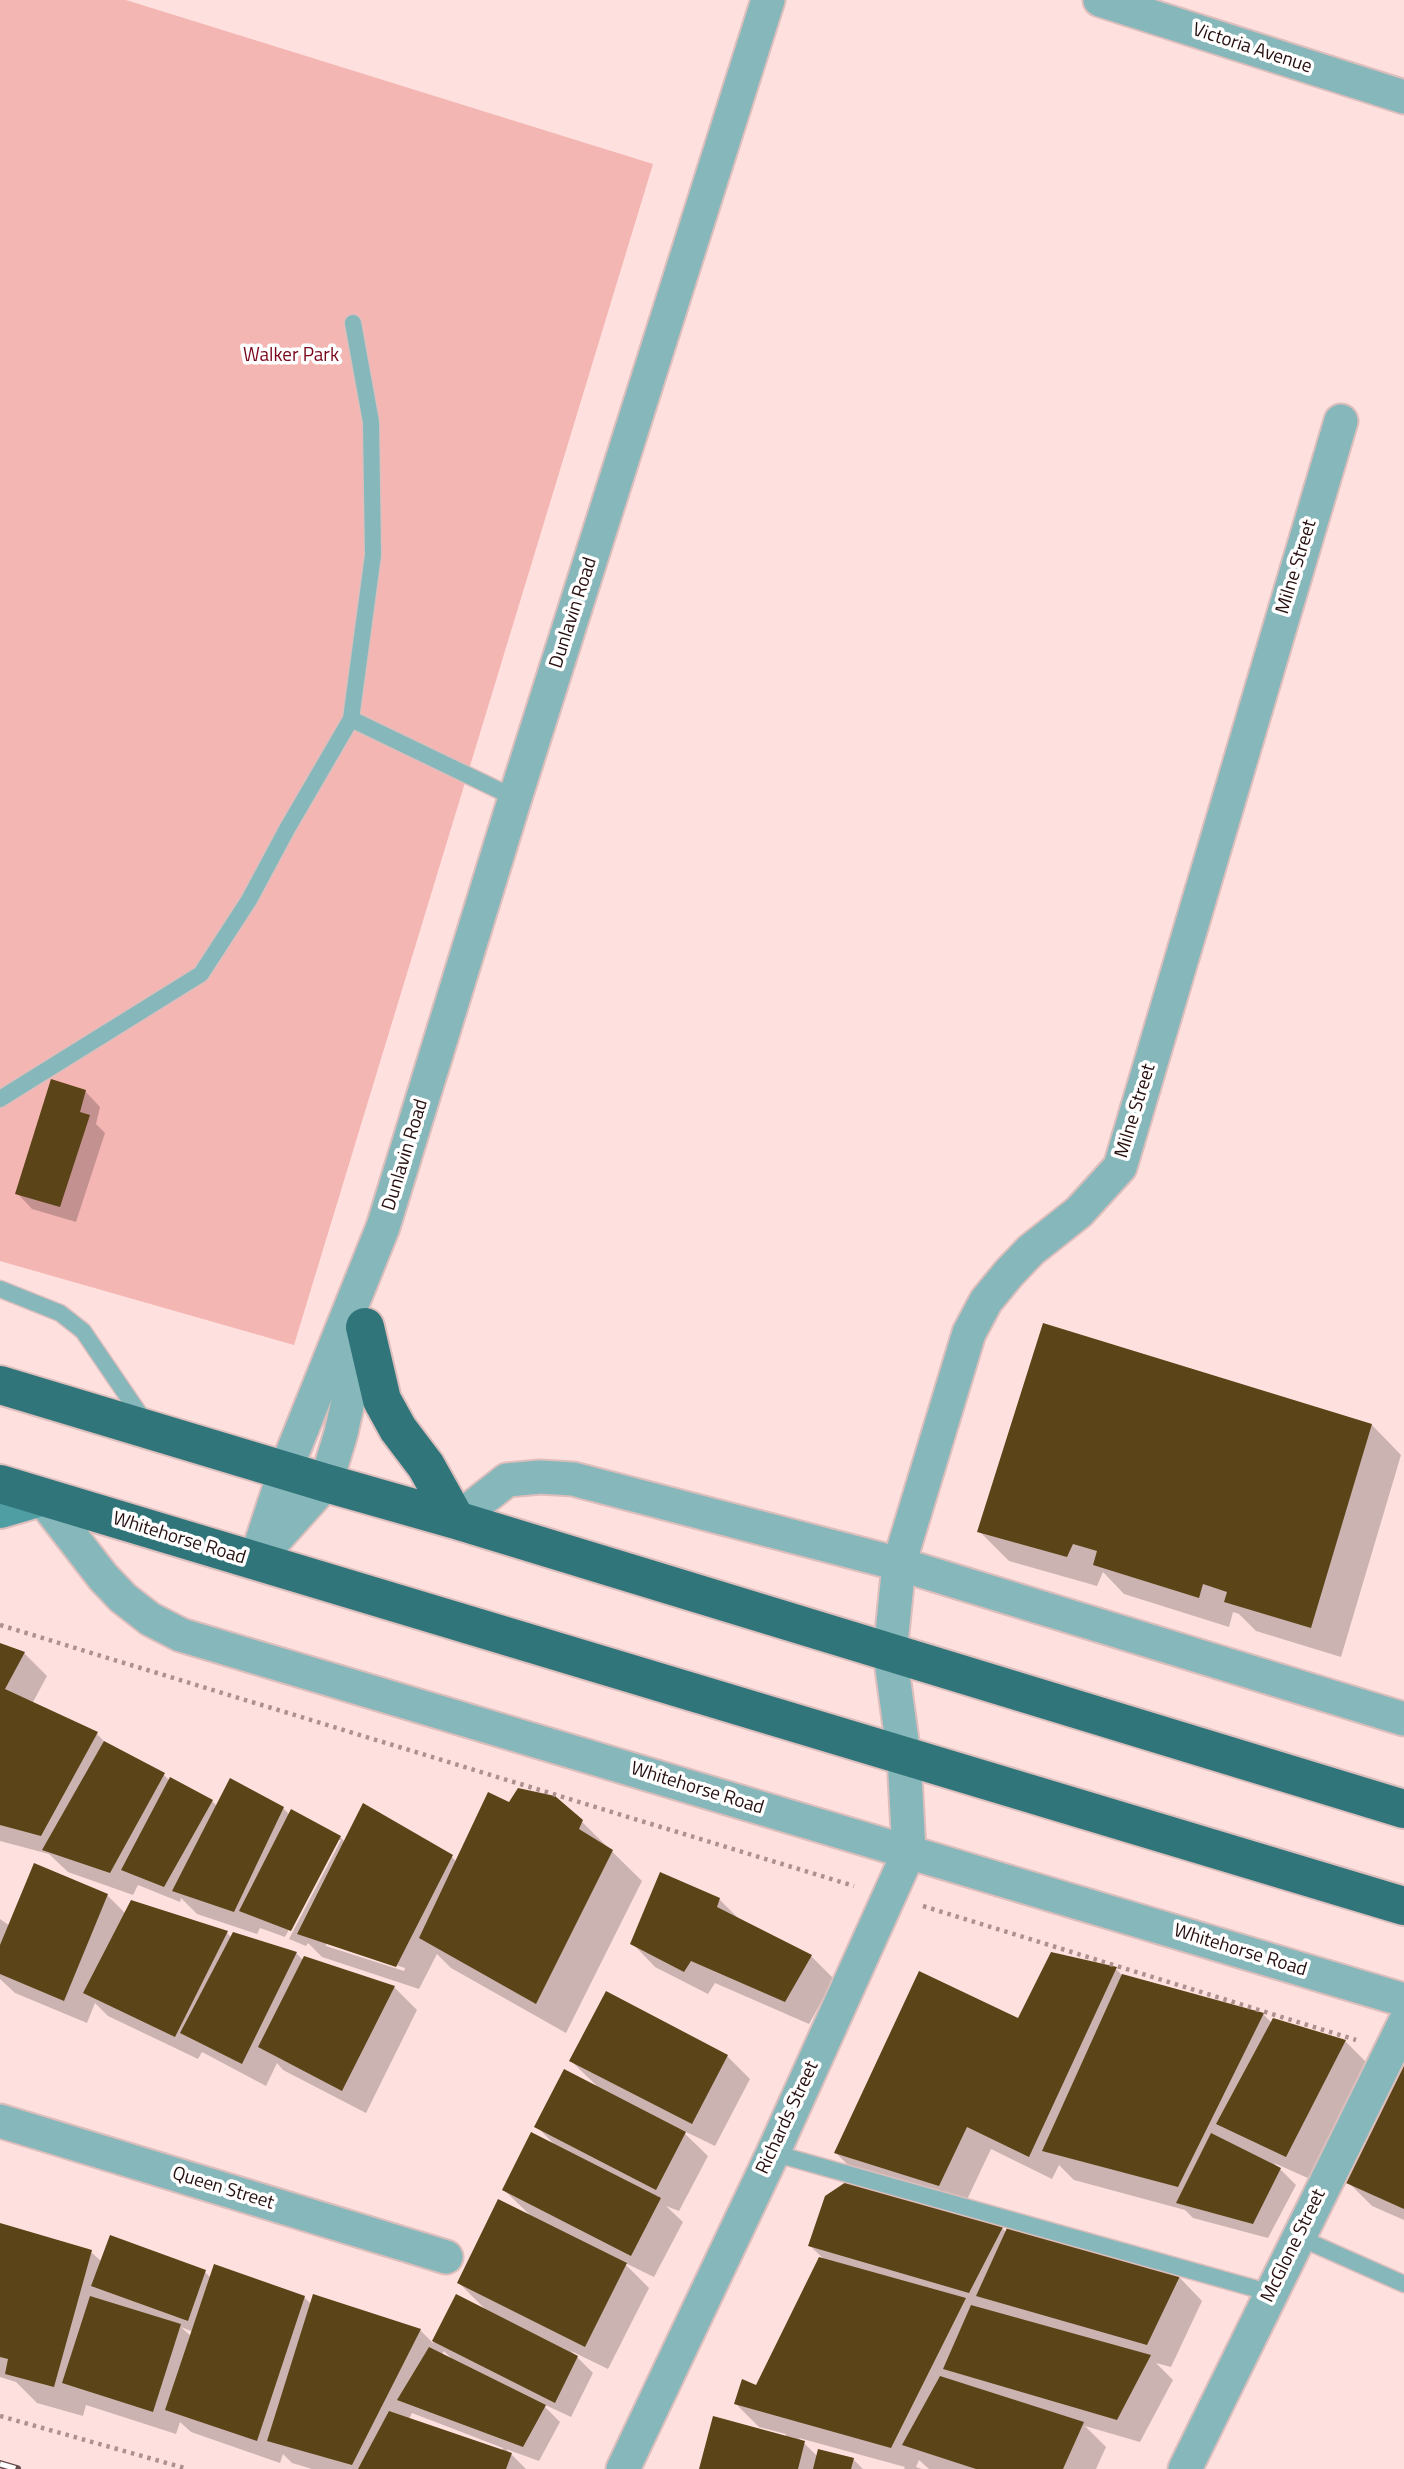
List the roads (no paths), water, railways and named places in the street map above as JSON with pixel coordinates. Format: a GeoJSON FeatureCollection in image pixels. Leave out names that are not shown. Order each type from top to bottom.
{"type":"FeatureCollection","features":[{"type":"Feature","properties":{"kind":"highway"},"geometry":{"type":"LineString","coordinates":[[365,1327],[382,1400],[398,1429],[426,1466],[456,1520]]}},
{"type":"Feature","properties":{"kind":"highway"},"geometry":{"type":"LineString","coordinates":[[0,1385],[456,1520],[1404,1809]]}},
{"type":"Feature","properties":{"kind":"highway","name":"Whitehorse Road"},"geometry":{"type":"LineString","coordinates":[[0,1484],[1404,1906]]}},
{"type":"Feature","properties":{"kind":"street","name":"Dunlavin Road"},"geometry":{"type":"LineString","coordinates":[[255,1562],[285,1471],[383,1227],[515,798],[768,0]]}},
{"type":"Feature","properties":{"kind":"street","name":"Victoria Avenue"},"geometry":{"type":"LineString","coordinates":[[1100,0],[1404,97]]}},
{"type":"Feature","properties":{"kind":"street","name":"Milne Street"},"geometry":{"type":"LineString","coordinates":[[904,1756],[890,1653],[900,1564],[969,1333],[986,1301],[1031,1250],[1079,1212],[1120,1167],[1341,421]]}},
{"type":"Feature","properties":{"kind":"street","name":"Dunlavin Road"},"geometry":{"type":"LineString","coordinates":[[255,1562],[326,1483],[341,1433],[365,1327],[383,1227]]}},
{"type":"Feature","properties":{"kind":"street"},"geometry":{"type":"LineString","coordinates":[[456,1520],[507,1480],[540,1477],[573,1479],[900,1564],[1404,1719]]}},
{"type":"Feature","properties":{"kind":"street"},"geometry":{"type":"LineString","coordinates":[[0,1509],[41,1497]]}},
{"type":"Feature","properties":{"kind":"street","name":"Whitehorse Road"},"geometry":{"type":"LineString","coordinates":[[41,1497],[103,1577],[123,1598],[150,1619],[181,1634],[1404,2000]]}},
{"type":"Feature","properties":{"kind":"street","name":"Richards Street"},"geometry":{"type":"LineString","coordinates":[[623,2469],[773,2153],[909,1852],[904,1756]]}},
{"type":"Feature","properties":{"kind":"street","name":"McGlone Street"},"geometry":{"type":"LineString","coordinates":[[1185,2469],[1398,2037]]}},
{"type":"Feature","properties":{"kind":"street","name":"Queen Street"},"geometry":{"type":"LineString","coordinates":[[0,2121],[446,2257]]}},
{"type":"Feature","properties":{"kind":"lane"},"geometry":{"type":"LineString","coordinates":[[0,1099],[201,974],[249,900],[351,719],[373,555],[371,422],[353,323]]}},
{"type":"Feature","properties":{"kind":"lane"},"geometry":{"type":"LineString","coordinates":[[351,719],[515,798]]}},
{"type":"Feature","properties":{"kind":"lane"},"geometry":{"type":"LineString","coordinates":[[0,1289],[60,1313],[83,1331],[151,1431]]}},
{"type":"Feature","properties":{"kind":"lane"},"geometry":{"type":"LineString","coordinates":[[773,2153],[1271,2293]]}},
{"type":"Feature","properties":{"kind":"lane"},"geometry":{"type":"LineString","coordinates":[[1298,2237],[1404,2284]]}},
{"type":"Feature","properties":{"kind":"railway"},"geometry":{"type":"LineString","coordinates":[[0,2464],[17,2469]]}},
{"type":"Feature","properties":{"kind":"park label","name":"Walker Park"},"geometry":{"type":"Point","coordinates":[291,356]}}]}
